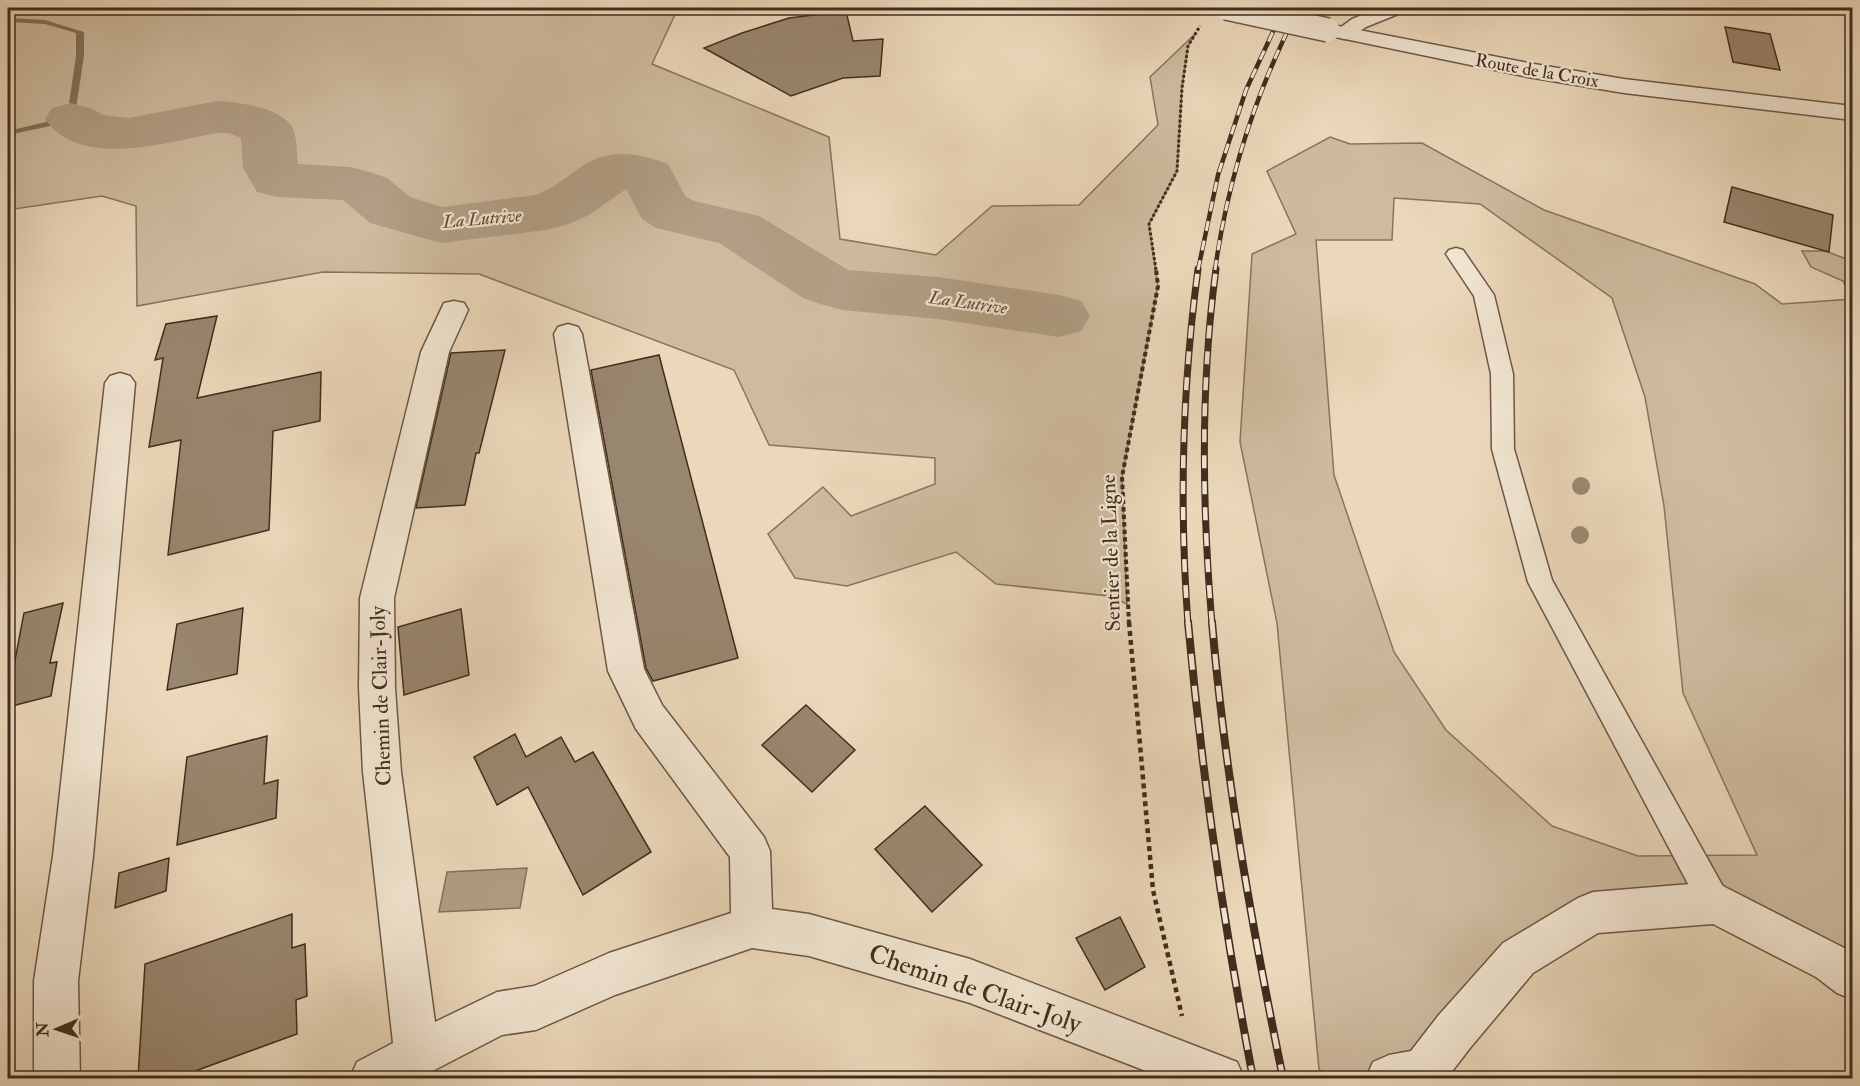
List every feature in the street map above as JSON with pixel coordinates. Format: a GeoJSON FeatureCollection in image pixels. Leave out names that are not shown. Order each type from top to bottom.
{"type":"FeatureCollection","features":[{"type":"Feature","properties":{"kind":"street","name":"Route de la Croix"},"geometry":{"type":"LineString","coordinates":[[1226,8],[1528,70],[1624,86],[1852,114]]}},
{"type":"Feature","properties":{"kind":"street"},"geometry":{"type":"LineString","coordinates":[[1336,32],[1396,8]]}},
{"type":"Feature","properties":{"kind":"street","name":"Chemin de Clair-Joly"},"geometry":{"type":"LineString","coordinates":[[417,1054],[382,772],[377,688],[377,598],[435,352],[454,310]]}},
{"type":"Feature","properties":{"kind":"street"},"geometry":{"type":"LineString","coordinates":[[568,334],[626,671],[649,717],[750,851],[752,927]]}},
{"type":"Feature","properties":{"kind":"street"},"geometry":{"type":"LineString","coordinates":[[57,1078],[56,981],[73,856],[120,383]]}},
{"type":"Feature","properties":{"kind":"street"},"geometry":{"type":"LineString","coordinates":[[1389,1078],[1424,1072],[1454,1032],[1518,958],[1593,913],[1714,903],[1831,962],[1852,978]]}},
{"type":"Feature","properties":{"kind":"street","name":"Chemin de Clair-Joly"},"geometry":{"type":"LineString","coordinates":[[373,1078],[497,1014],[536,1008],[609,975],[752,927],[809,935],[970,981],[1207,1073]]}},
{"type":"Feature","properties":{"kind":"lane"},"geometry":{"type":"LineString","coordinates":[[1456,254],[1484,295],[1502,374],[1503,449],[1540,582],[1714,903]]}},
{"type":"Feature","properties":{"kind":"path","name":"Sentier de la Ligne"},"geometry":{"type":"LineString","coordinates":[[1195,34],[1188,46],[1182,88],[1177,171],[1149,224],[1158,286],[1122,477],[1127,604],[1154,890],[1207,1073]]}},
{"type":"Feature","properties":{"kind":"shaded area"},"geometry":{"type":"Polygon","coordinates":[[[8,8],[678,8],[652,64],[829,137],[840,239],[936,255],[992,206],[1079,205],[1158,125],[1150,77],[1195,34],[1188,46],[1182,88],[1177,171],[1149,224],[1158,286],[1122,477],[1127,604],[1109,596],[996,584],[956,552],[847,586],[795,578],[768,534],[823,487],[851,516],[935,484],[935,458],[769,445],[734,370],[479,274],[323,272],[137,306],[136,206],[102,196],[8,210],[8,8]]]}},
{"type":"Feature","properties":{"kind":"shaded area"},"geometry":{"type":"Polygon","coordinates":[[[1330,137],[1350,144],[1422,143],[1544,210],[1755,284],[1782,304],[1852,299],[1852,978],[1831,962],[1715,903],[1593,913],[1424,1072],[1389,1078],[1326,1078],[1319,1069],[1277,623],[1240,442],[1252,254],[1296,234],[1267,171],[1330,137]],[[1394,198],[1392,240],[1316,240],[1334,475],[1394,652],[1446,730],[1552,826],[1638,856],[1757,855],[1683,693],[1664,506],[1645,397],[1612,298],[1480,204],[1394,198]]]}},
{"type":"Feature","properties":{"kind":"shaded area"},"geometry":{"type":"Polygon","coordinates":[[[1802,251],[1825,251],[1852,261],[1852,299],[1843,281],[1811,267],[1802,251]]]}},
{"type":"Feature","properties":{"kind":"shaded area"},"geometry":{"type":"Polygon","coordinates":[[[527,868],[520,908],[439,912],[447,872],[527,868]]]}},
{"type":"Feature","properties":{"kind":"building"},"geometry":{"type":"Polygon","coordinates":[[[846,11],[853,41],[883,39],[880,76],[843,78],[791,96],[704,48],[789,18],[846,11]]]}},
{"type":"Feature","properties":{"kind":"building"},"geometry":{"type":"Polygon","coordinates":[[[1725,27],[1770,34],[1780,70],[1733,62],[1725,27]]]}},
{"type":"Feature","properties":{"kind":"building"},"geometry":{"type":"Polygon","coordinates":[[[1732,187],[1833,215],[1829,252],[1724,222],[1732,187]]]}},
{"type":"Feature","properties":{"kind":"building"},"geometry":{"type":"Polygon","coordinates":[[[217,316],[197,398],[321,372],[320,421],[273,431],[269,530],[168,555],[181,440],[149,447],[163,358],[155,360],[166,324],[217,316]]]}},
{"type":"Feature","properties":{"kind":"building"},"geometry":{"type":"Polygon","coordinates":[[[505,350],[479,453],[476,453],[465,505],[416,508],[451,353],[505,350]]]}},
{"type":"Feature","properties":{"kind":"building"},"geometry":{"type":"Polygon","coordinates":[[[659,355],[738,658],[653,681],[646,668],[591,370],[659,355]]]}},
{"type":"Feature","properties":{"kind":"building"},"geometry":{"type":"Polygon","coordinates":[[[63,603],[50,663],[57,662],[51,696],[8,707],[8,696],[24,613],[63,603]]]}},
{"type":"Feature","properties":{"kind":"building"},"geometry":{"type":"Polygon","coordinates":[[[243,608],[237,674],[167,690],[177,624],[243,608]]]}},
{"type":"Feature","properties":{"kind":"building"},"geometry":{"type":"Polygon","coordinates":[[[461,609],[469,675],[404,695],[398,627],[461,609]]]}},
{"type":"Feature","properties":{"kind":"building"},"geometry":{"type":"Polygon","coordinates":[[[806,705],[855,750],[812,792],[762,745],[806,705]]]}},
{"type":"Feature","properties":{"kind":"building"},"geometry":{"type":"Polygon","coordinates":[[[515,734],[526,757],[561,737],[575,762],[593,752],[651,852],[583,895],[528,787],[497,805],[474,757],[515,734]]]}},
{"type":"Feature","properties":{"kind":"building"},"geometry":{"type":"Polygon","coordinates":[[[267,736],[264,784],[278,780],[276,818],[177,845],[187,757],[267,736]]]}},
{"type":"Feature","properties":{"kind":"building"},"geometry":{"type":"Polygon","coordinates":[[[925,806],[982,865],[932,912],[875,849],[925,806]]]}},
{"type":"Feature","properties":{"kind":"building"},"geometry":{"type":"Polygon","coordinates":[[[169,858],[166,891],[115,908],[119,873],[169,858]]]}},
{"type":"Feature","properties":{"kind":"building"},"geometry":{"type":"Polygon","coordinates":[[[292,914],[292,948],[305,944],[307,996],[296,1000],[297,1034],[176,1078],[138,1078],[145,964],[292,914]]]}},
{"type":"Feature","properties":{"kind":"building"},"geometry":{"type":"Polygon","coordinates":[[[1120,917],[1145,967],[1105,990],[1076,938],[1120,917]]]}},
{"type":"Feature","properties":{"kind":"waterway","name":"La Lutrive"},"geometry":{"type":"LineString","coordinates":[[8,20],[45,22],[80,32],[80,56],[71,119],[8,133]]}},
{"type":"Feature","properties":{"kind":"waterway","name":"La Lutrive"},"geometry":{"type":"LineString","coordinates":[[71,119],[91,130],[129,134],[217,117],[238,118],[267,130],[271,168],[277,180],[350,184],[367,190],[390,210],[441,225],[546,212],[569,203],[613,172],[633,170],[648,176],[662,207],[676,215],[738,229],[825,284],[842,290],[938,298],[1059,316]]}},
{"type":"Feature","properties":{"kind":"railway"},"geometry":{"type":"LineString","coordinates":[[1198,270],[1218,175],[1246,90],[1284,8]]}},
{"type":"Feature","properties":{"kind":"railway"},"geometry":{"type":"LineString","coordinates":[[1215,270],[1228,202],[1246,136],[1270,71],[1299,8]]}},
{"type":"Feature","properties":{"kind":"railway"},"geometry":{"type":"LineString","coordinates":[[1188,624],[1183,490],[1185,402],[1198,269]]}},
{"type":"Feature","properties":{"kind":"railway"},"geometry":{"type":"LineString","coordinates":[[1212,624],[1206,535],[1204,446],[1207,357],[1216,269]]}},
{"type":"Feature","properties":{"kind":"railway"},"geometry":{"type":"LineString","coordinates":[[1188,622],[1215,851],[1253,1078]]}},
{"type":"Feature","properties":{"kind":"railway"},"geometry":{"type":"LineString","coordinates":[[1212,622],[1232,794],[1283,1078]]}}]}
